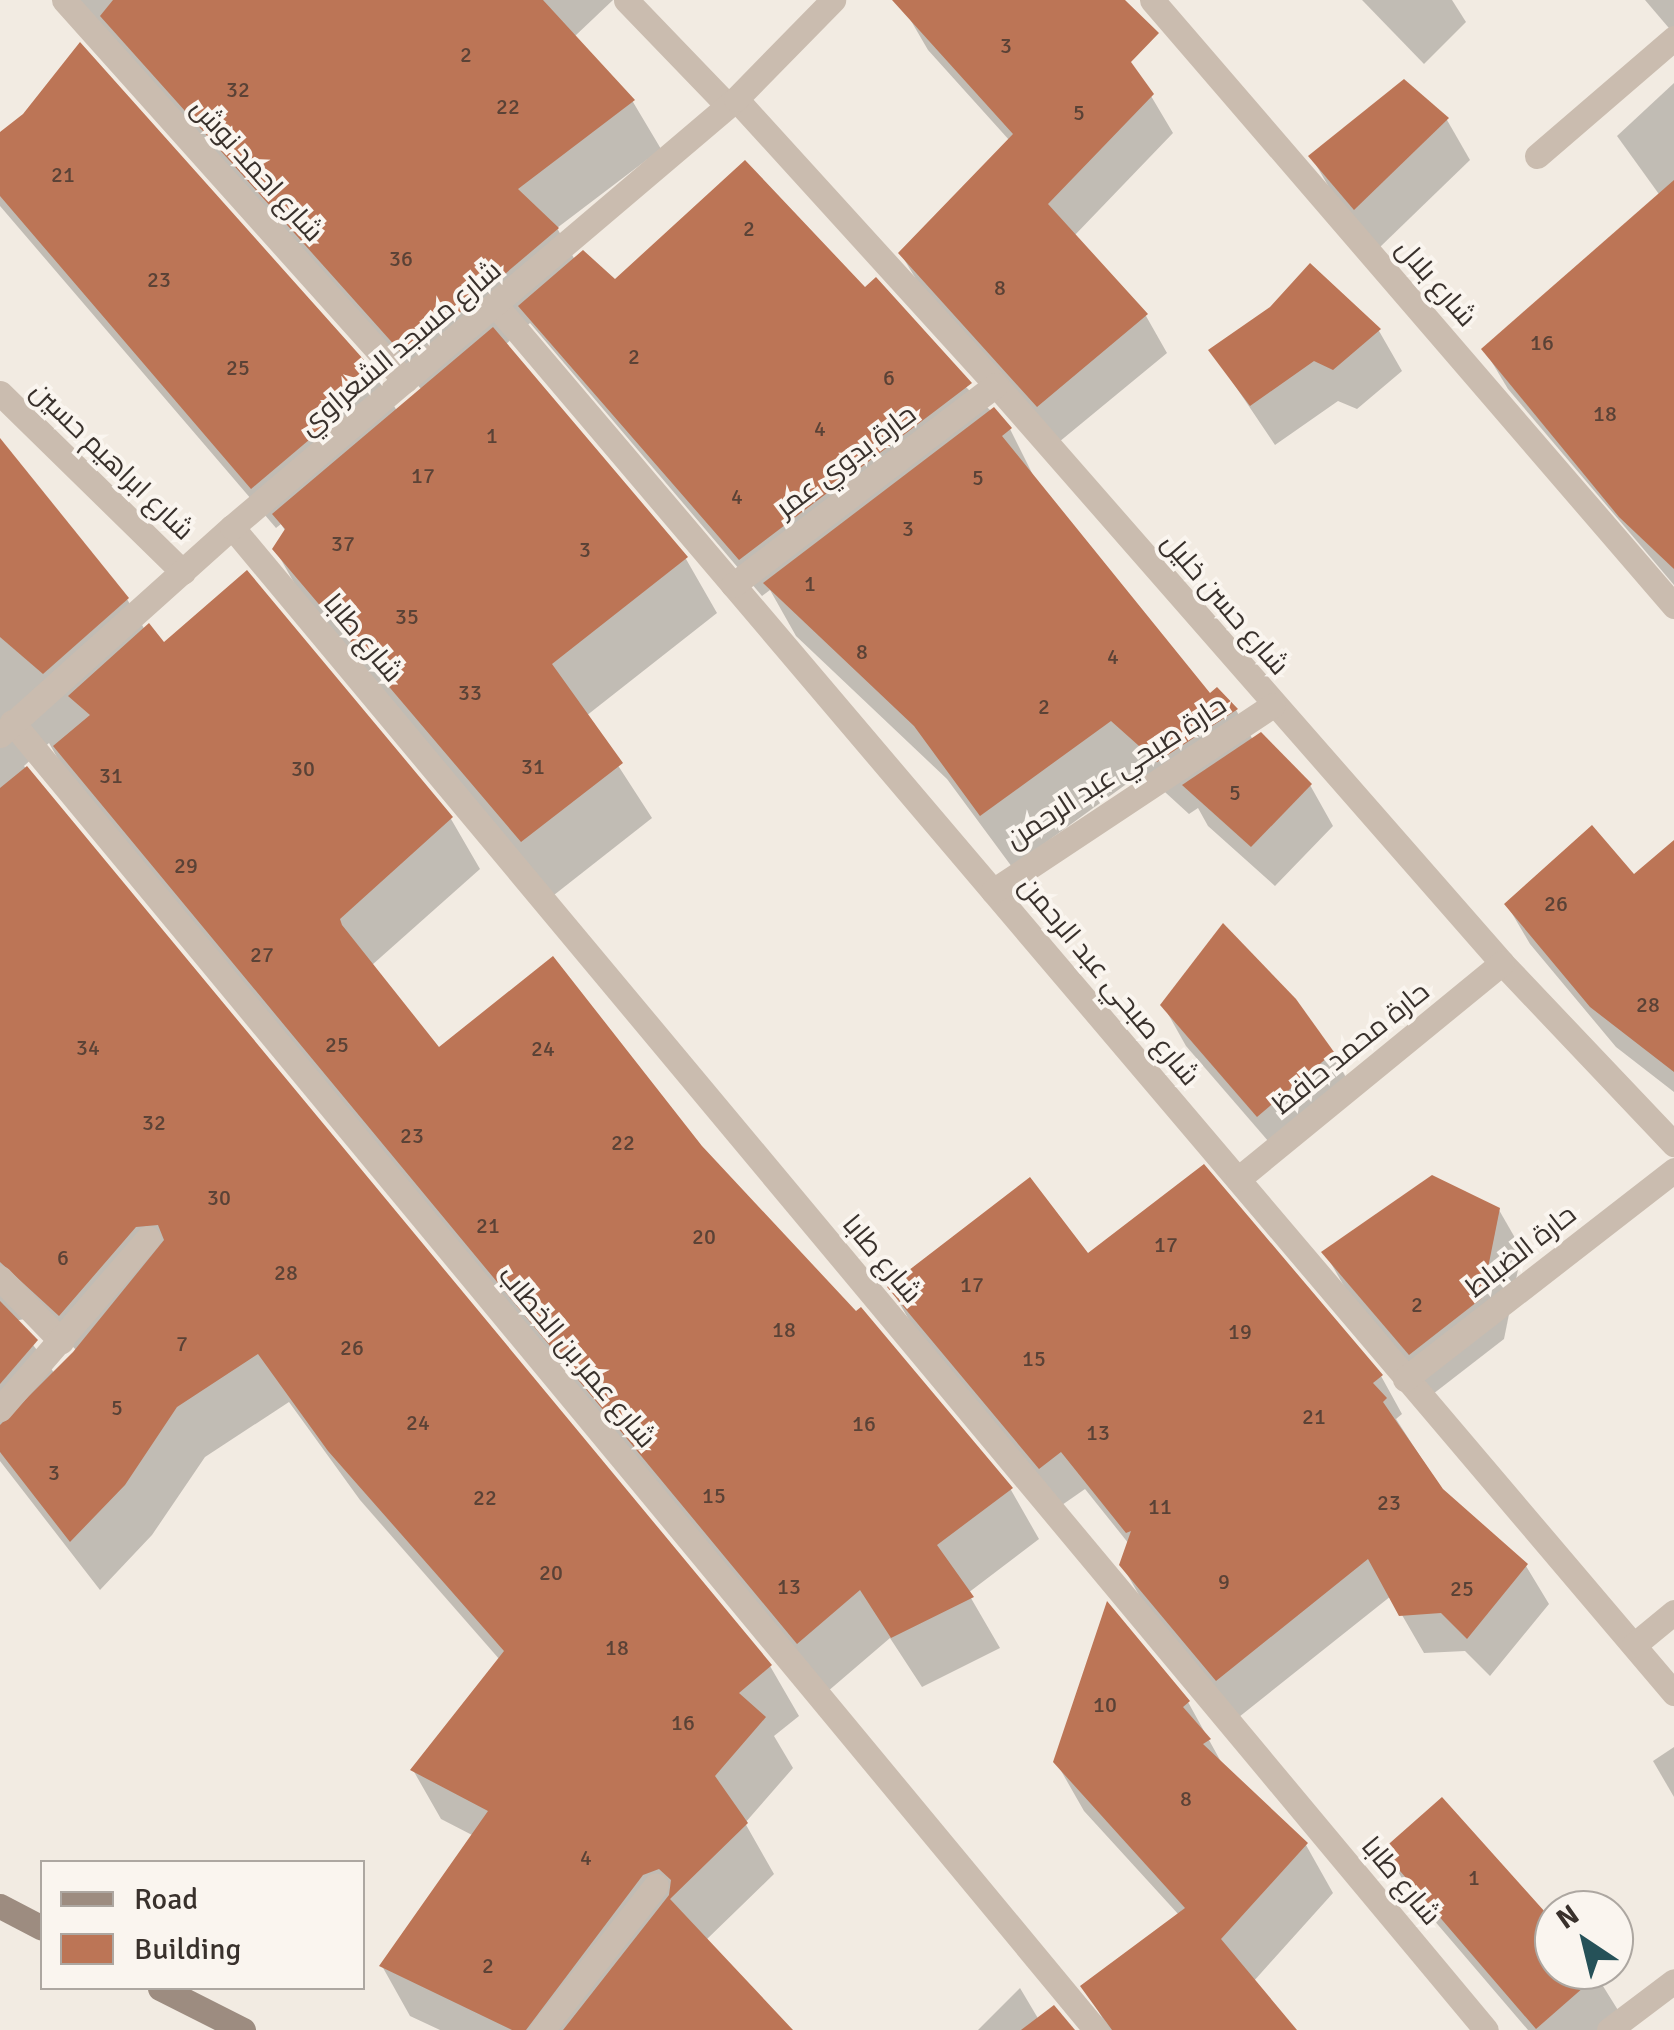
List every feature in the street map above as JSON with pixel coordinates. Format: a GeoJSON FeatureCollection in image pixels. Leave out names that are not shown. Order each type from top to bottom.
{"type":"FeatureCollection","features":[{"type":"Feature","properties":{"kind":"main road"},"geometry":{"type":"LineString","coordinates":[[0,1906],[40,1927]]}},
{"type":"Feature","properties":{"kind":"main road"},"geometry":{"type":"LineString","coordinates":[[164,1990],[244,2030]]}},
{"type":"Feature","properties":{"kind":"street","name":"شارع احمد نوش"},"geometry":{"type":"LineString","coordinates":[[64,0],[405,381]]}},
{"type":"Feature","properties":{"kind":"street","name":"شارع حسن خليل"},"geometry":{"type":"LineString","coordinates":[[626,0],[731,102],[996,385],[1502,962],[1674,1144]]}},
{"type":"Feature","properties":{"kind":"street","name":"شارع مسجد الشعراوي"},"geometry":{"type":"LineString","coordinates":[[6,729],[232,528],[405,381],[498,308],[731,102],[833,0]]}},
{"type":"Feature","properties":{"kind":"street","name":"شارع بلال"},"geometry":{"type":"LineString","coordinates":[[1152,0],[1674,606]]}},
{"type":"Feature","properties":{"kind":"street"},"geometry":{"type":"LineString","coordinates":[[1537,156],[1674,38]]}},
{"type":"Feature","properties":{"kind":"street","name":"شارع صبحي عبد الرحمن"},"geometry":{"type":"LineString","coordinates":[[498,308],[1674,1693]]}},
{"type":"Feature","properties":{"kind":"street","name":"حارة بدوي عمر"},"geometry":{"type":"LineString","coordinates":[[733,584],[996,385]]}},
{"type":"Feature","properties":{"kind":"street","name":"شارع ابراهيم حسين"},"geometry":{"type":"LineString","coordinates":[[0,393],[183,572]]}},
{"type":"Feature","properties":{"kind":"street","name":"شارع طابا"},"geometry":{"type":"LineString","coordinates":[[232,528],[1486,2030]]}},
{"type":"Feature","properties":{"kind":"street","name":"حارة صبحي عبد الرحمن"},"geometry":{"type":"LineString","coordinates":[[993,891],[1273,705]]}},
{"type":"Feature","properties":{"kind":"street","name":"شارع عمر بن الخطاب"},"geometry":{"type":"LineString","coordinates":[[6,729],[1096,2030]]}},
{"type":"Feature","properties":{"kind":"street","name":"حارة محمد حافظ"},"geometry":{"type":"LineString","coordinates":[[1238,1179],[1502,962]]}},
{"type":"Feature","properties":{"kind":"street","name":"حارة الضباط"},"geometry":{"type":"LineString","coordinates":[[1405,1379],[1674,1170]]}},
{"type":"Feature","properties":{"kind":"street"},"geometry":{"type":"LineString","coordinates":[[0,1409],[148,1238]]}},
{"type":"Feature","properties":{"kind":"street"},"geometry":{"type":"LineString","coordinates":[[0,1278],[61,1341]]}},
{"type":"Feature","properties":{"kind":"street"},"geometry":{"type":"LineString","coordinates":[[1634,1645],[1674,1612]]}},
{"type":"Feature","properties":{"kind":"street"},"geometry":{"type":"LineString","coordinates":[[542,2030],[656,1885]]}},
{"type":"Feature","properties":{"kind":"street"},"geometry":{"type":"LineString","coordinates":[[1609,2030],[1674,1981]]}},
{"type":"Feature","properties":{"kind":"building"},"geometry":{"type":"Polygon","coordinates":[[[113,0],[543,0],[635,100],[518,189],[559,228],[406,358],[100,16],[113,0]]]}},
{"type":"Feature","properties":{"kind":"building"},"geometry":{"type":"Polygon","coordinates":[[[892,0],[1125,0],[1159,33],[1131,62],[1154,94],[1048,204],[1148,314],[1037,407],[898,253],[1013,134],[892,0]]]}},
{"type":"Feature","properties":{"kind":"building"},"geometry":{"type":"Polygon","coordinates":[[[80,42],[381,379],[251,489],[0,196],[0,132],[23,114],[80,42]]]}},
{"type":"Feature","properties":{"kind":"building"},"geometry":{"type":"Polygon","coordinates":[[[1404,79],[1449,118],[1354,210],[1308,156],[1404,79]]]}},
{"type":"Feature","properties":{"kind":"building"},"geometry":{"type":"Polygon","coordinates":[[[745,160],[865,287],[876,277],[972,383],[739,560],[518,306],[583,250],[615,279],[745,160]]]}},
{"type":"Feature","properties":{"kind":"building"},"geometry":{"type":"Polygon","coordinates":[[[1674,180],[1674,569],[1619,517],[1481,349],[1674,180]]]}},
{"type":"Feature","properties":{"kind":"building"},"geometry":{"type":"Polygon","coordinates":[[[1310,263],[1381,329],[1333,370],[1314,361],[1250,406],[1208,350],[1270,307],[1310,263]]]}},
{"type":"Feature","properties":{"kind":"building"},"geometry":{"type":"Polygon","coordinates":[[[493,327],[688,557],[552,664],[623,763],[521,842],[272,549],[285,529],[272,514],[493,327]]]}},
{"type":"Feature","properties":{"kind":"building"},"geometry":{"type":"Polygon","coordinates":[[[994,407],[1012,428],[1002,436],[1210,693],[1217,687],[1238,709],[1157,762],[1111,721],[980,816],[914,726],[763,583],[994,407]]]}},
{"type":"Feature","properties":{"kind":"building"},"geometry":{"type":"Polygon","coordinates":[[[0,438],[129,598],[43,674],[0,637],[0,438]]]}},
{"type":"Feature","properties":{"kind":"building"},"geometry":{"type":"Polygon","coordinates":[[[247,570],[453,817],[340,919],[342,925],[439,1047],[553,956],[702,1146],[856,1311],[861,1307],[1013,1488],[937,1545],[974,1597],[891,1638],[860,1590],[797,1644],[53,746],[90,715],[68,696],[149,623],[164,642],[247,570]]]}},
{"type":"Feature","properties":{"kind":"building"},"geometry":{"type":"Polygon","coordinates":[[[1261,732],[1312,784],[1251,847],[1182,785],[1261,732]]]}},
{"type":"Feature","properties":{"kind":"building"},"geometry":{"type":"Polygon","coordinates":[[[27,766],[772,1665],[739,1693],[766,1717],[715,1776],[748,1823],[670,1899],[793,2030],[563,2030],[669,1895],[671,1880],[659,1869],[643,1875],[526,2030],[512,2030],[379,1966],[488,1811],[410,1770],[504,1651],[328,1451],[258,1354],[177,1407],[125,1485],[70,1542],[0,1452],[0,1425],[73,1352],[164,1240],[158,1225],[136,1227],[59,1316],[0,1262],[0,788],[27,766]]]}},
{"type":"Feature","properties":{"kind":"building"},"geometry":{"type":"Polygon","coordinates":[[[1592,825],[1634,874],[1674,840],[1674,1072],[1590,1007],[1504,904],[1592,825]]]}},
{"type":"Feature","properties":{"kind":"building"},"geometry":{"type":"Polygon","coordinates":[[[1223,923],[1296,999],[1334,1052],[1257,1117],[1160,1005],[1223,923]]]}},
{"type":"Feature","properties":{"kind":"building"},"geometry":{"type":"Polygon","coordinates":[[[1204,1164],[1383,1375],[1373,1383],[1387,1398],[1383,1402],[1443,1489],[1528,1564],[1467,1639],[1441,1613],[1399,1616],[1368,1559],[1216,1681],[1119,1565],[1131,1531],[1126,1533],[1061,1452],[1039,1469],[887,1287],[1030,1177],[1088,1253],[1204,1164]]]}},
{"type":"Feature","properties":{"kind":"building"},"geometry":{"type":"Polygon","coordinates":[[[1432,1175],[1500,1208],[1482,1298],[1409,1355],[1321,1252],[1432,1175]]]}},
{"type":"Feature","properties":{"kind":"building"},"geometry":{"type":"Polygon","coordinates":[[[0,1301],[38,1340],[0,1384],[0,1301]]]}},
{"type":"Feature","properties":{"kind":"building"},"geometry":{"type":"Polygon","coordinates":[[[1107,1601],[1190,1701],[1183,1707],[1211,1739],[1203,1744],[1308,1843],[1221,1939],[1297,2030],[1112,2030],[1080,1986],[1185,1908],[1053,1762],[1107,1601]]]}},
{"type":"Feature","properties":{"kind":"building"},"geometry":{"type":"Polygon","coordinates":[[[1442,1797],[1534,1900],[1534,1990],[1581,1990],[1536,2029],[1382,1850],[1442,1797]]]}},
{"type":"Feature","properties":{"kind":"building"},"geometry":{"type":"Polygon","coordinates":[[[1054,2005],[1075,2030],[1021,2030],[1054,2005]]]}}]}
